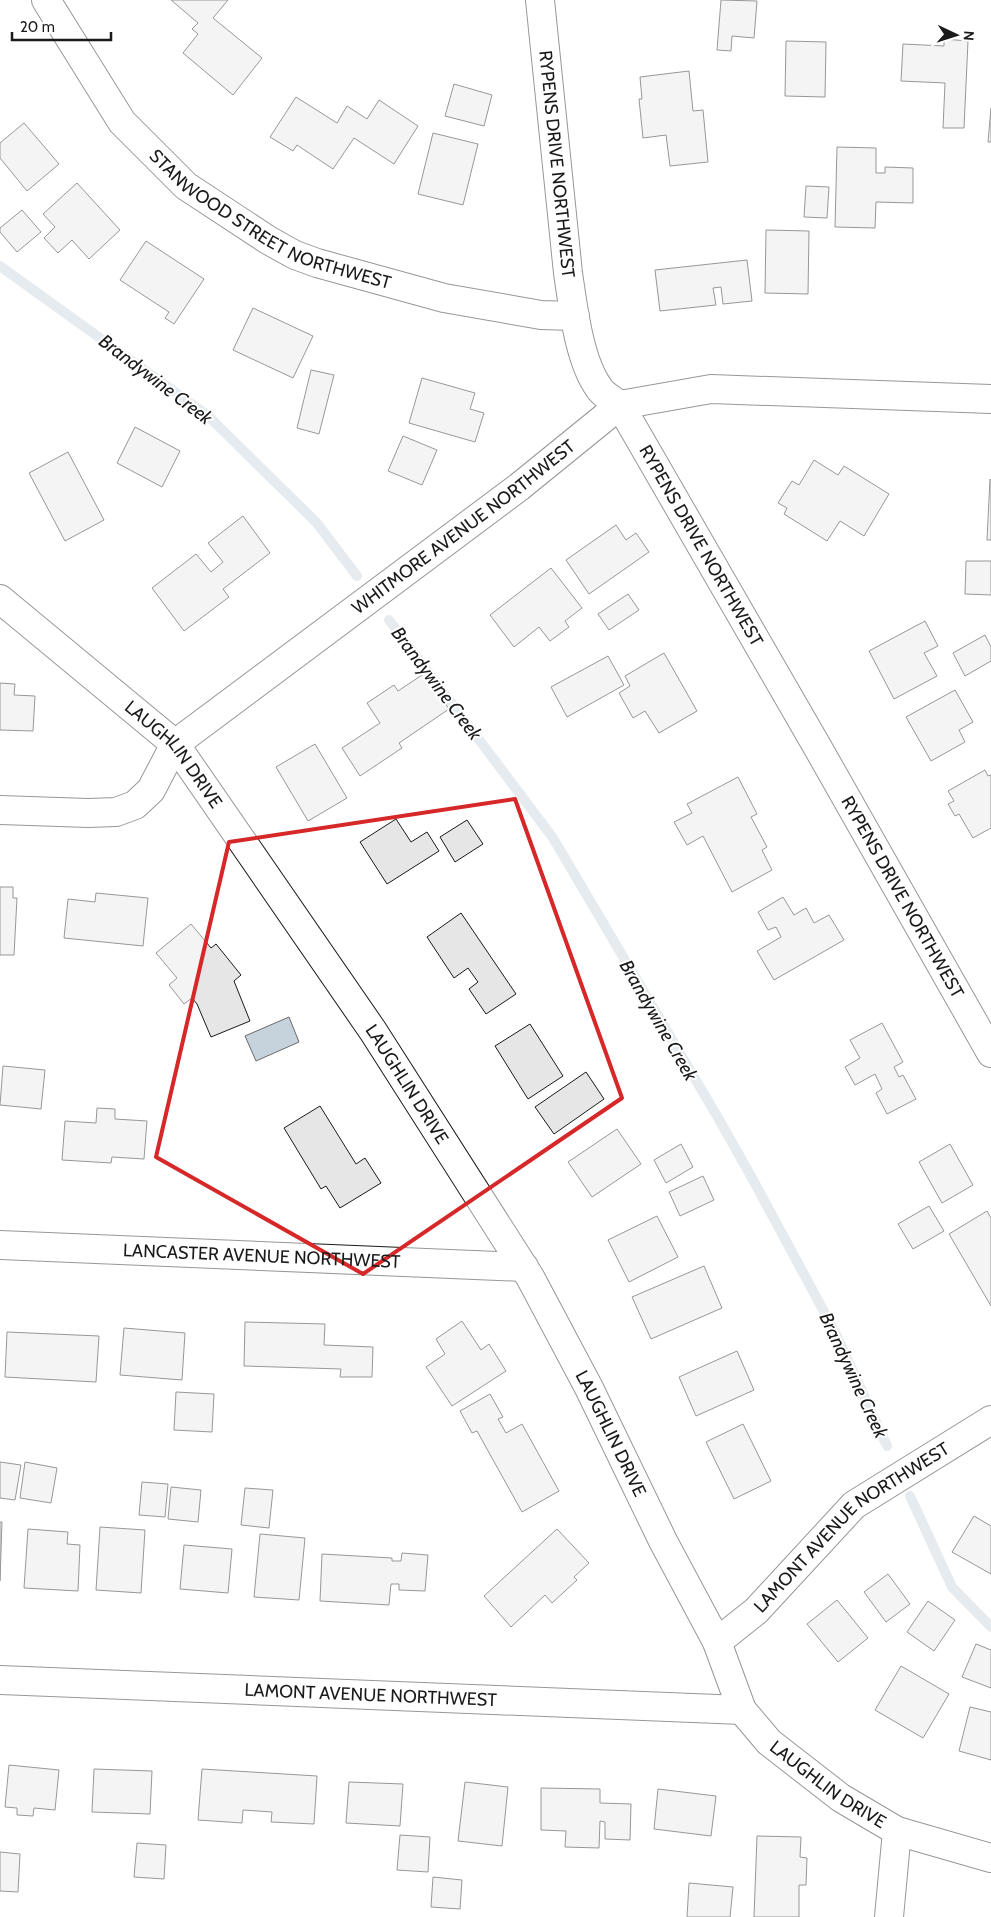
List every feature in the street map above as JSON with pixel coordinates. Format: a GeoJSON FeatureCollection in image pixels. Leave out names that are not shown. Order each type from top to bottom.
{"type":"FeatureCollection","features":[{"type":"Feature","properties":{"kind":"street","name":"STANWOOD STREET NORTHWEST"},"geometry":{"type":"LineString","coordinates":[[46,0],[122,122],[186,186],[268,240],[295,255],[317,263],[444,298],[541,315],[575,316]]}},
{"type":"Feature","properties":{"kind":"street","name":"RYPENS DRIVE NORTHWEST"},"geometry":{"type":"LineString","coordinates":[[540,0],[568,273],[575,316],[586,362],[599,390],[620,405],[991,1053]]}},
{"type":"Feature","properties":{"kind":"street","name":"WHITMORE AVENUE NORTHWEST"},"geometry":{"type":"LineString","coordinates":[[0,810],[116,812],[136,805],[151,790],[175,744],[519,486],[620,405],[711,389],[991,399]]}},
{"type":"Feature","properties":{"kind":"street","name":"LAUGHLIN DRIVE"},"geometry":{"type":"LineString","coordinates":[[0,599],[175,744],[373,1031],[524,1267],[589,1388],[663,1541],[717,1642],[742,1710],[769,1742],[841,1798],[897,1831],[991,1858]]}},
{"type":"Feature","properties":{"kind":"street","name":"LANCASTER AVENUE NORTHWEST"},"geometry":{"type":"LineString","coordinates":[[0,1245],[524,1267]]}},
{"type":"Feature","properties":{"kind":"street","name":"LAMONT AVENUE NORTHWEST"},"geometry":{"type":"LineString","coordinates":[[717,1642],[756,1610],[854,1506],[991,1420]]}},
{"type":"Feature","properties":{"kind":"street","name":"LAMONT AVENUE NORTHWEST"},"geometry":{"type":"LineString","coordinates":[[0,1680],[742,1710]]}},
{"type":"Feature","properties":{"kind":"street"},"geometry":{"type":"LineString","coordinates":[[889,1917],[897,1831]]}},
{"type":"Feature","properties":{"kind":"highlighted area"},"geometry":{"type":"Polygon","coordinates":[[[515,799],[622,1098],[363,1274],[156,1157],[229,842],[515,799]]]}},
{"type":"Feature","properties":{"kind":"shaded area"},"geometry":{"type":"Polygon","coordinates":[[[289,1017],[299,1042],[256,1061],[245,1036],[289,1017]]]}},
{"type":"Feature","properties":{"kind":"building"},"geometry":{"type":"Polygon","coordinates":[[[171,0],[228,0],[213,18],[262,58],[233,95],[183,53],[198,34],[192,29],[198,23],[171,0]]]}},
{"type":"Feature","properties":{"kind":"building"},"geometry":{"type":"Polygon","coordinates":[[[721,0],[757,1],[754,38],[732,36],[731,51],[717,50],[721,0]]]}},
{"type":"Feature","properties":{"kind":"building"},"geometry":{"type":"Polygon","coordinates":[[[944,39],[968,41],[964,128],[943,128],[945,83],[901,81],[903,44],[944,46],[944,39]]]}},
{"type":"Feature","properties":{"kind":"building"},"geometry":{"type":"Polygon","coordinates":[[[786,41],[826,42],[825,97],[785,96],[786,41]]]}},
{"type":"Feature","properties":{"kind":"building"},"geometry":{"type":"Polygon","coordinates":[[[689,71],[693,111],[703,110],[708,162],[670,166],[666,135],[643,138],[639,99],[642,99],[640,77],[689,71]]]}},
{"type":"Feature","properties":{"kind":"building"},"geometry":{"type":"Polygon","coordinates":[[[454,84],[492,95],[484,126],[445,116],[454,84]]]}},
{"type":"Feature","properties":{"kind":"building"},"geometry":{"type":"Polygon","coordinates":[[[296,97],[337,123],[347,106],[367,119],[379,100],[418,126],[394,164],[354,138],[333,169],[297,145],[293,151],[270,137],[296,97]]]}},
{"type":"Feature","properties":{"kind":"building"},"geometry":{"type":"Polygon","coordinates":[[[991,108],[991,142],[988,142],[991,108]]]}},
{"type":"Feature","properties":{"kind":"building"},"geometry":{"type":"Polygon","coordinates":[[[24,123],[59,164],[27,191],[0,158],[0,143],[24,123]]]}},
{"type":"Feature","properties":{"kind":"building"},"geometry":{"type":"Polygon","coordinates":[[[433,133],[478,144],[463,205],[418,194],[433,133]]]}},
{"type":"Feature","properties":{"kind":"building"},"geometry":{"type":"Polygon","coordinates":[[[837,147],[876,148],[876,173],[885,173],[885,167],[913,168],[913,203],[876,202],[875,228],[835,227],[837,147]]]}},
{"type":"Feature","properties":{"kind":"building"},"geometry":{"type":"Polygon","coordinates":[[[77,183],[120,230],[89,259],[72,240],[58,253],[44,238],[55,227],[43,214],[77,183]]]}},
{"type":"Feature","properties":{"kind":"building"},"geometry":{"type":"Polygon","coordinates":[[[806,186],[829,187],[827,218],[804,217],[806,186]]]}},
{"type":"Feature","properties":{"kind":"building"},"geometry":{"type":"Polygon","coordinates":[[[22,210],[41,232],[17,252],[0,232],[0,228],[22,210]]]}},
{"type":"Feature","properties":{"kind":"building"},"geometry":{"type":"Polygon","coordinates":[[[766,230],[809,231],[808,294],[765,293],[766,230]]]}},
{"type":"Feature","properties":{"kind":"building"},"geometry":{"type":"Polygon","coordinates":[[[146,241],[204,279],[174,324],[165,318],[169,312],[120,280],[146,241]]]}},
{"type":"Feature","properties":{"kind":"building"},"geometry":{"type":"Polygon","coordinates":[[[747,260],[752,301],[723,304],[721,287],[713,288],[716,305],[660,311],[655,270],[747,260]]]}},
{"type":"Feature","properties":{"kind":"building"},"geometry":{"type":"Polygon","coordinates":[[[253,308],[313,336],[293,378],[233,350],[253,308]]]}},
{"type":"Feature","properties":{"kind":"building"},"geometry":{"type":"Polygon","coordinates":[[[311,370],[334,375],[319,434],[297,428],[311,370]]]}},
{"type":"Feature","properties":{"kind":"building"},"geometry":{"type":"Polygon","coordinates":[[[422,378],[475,393],[470,409],[484,413],[475,442],[409,423],[422,378]]]}},
{"type":"Feature","properties":{"kind":"building"},"geometry":{"type":"Polygon","coordinates":[[[135,427],[180,451],[162,487],[117,463],[135,427]]]}},
{"type":"Feature","properties":{"kind":"building"},"geometry":{"type":"Polygon","coordinates":[[[403,436],[437,450],[422,485],[388,471],[403,436]]]}},
{"type":"Feature","properties":{"kind":"building"},"geometry":{"type":"Polygon","coordinates":[[[68,452],[104,520],[65,541],[29,473],[68,452]]]}},
{"type":"Feature","properties":{"kind":"building"},"geometry":{"type":"Polygon","coordinates":[[[814,460],[838,475],[844,466],[889,494],[864,536],[840,521],[827,541],[784,514],[787,508],[778,503],[792,481],[799,485],[814,460]]]}},
{"type":"Feature","properties":{"kind":"building"},"geometry":{"type":"Polygon","coordinates":[[[990,479],[991,540],[987,540],[990,479]]]}},
{"type":"Feature","properties":{"kind":"building"},"geometry":{"type":"Polygon","coordinates":[[[243,516],[270,553],[223,589],[229,597],[184,631],[152,588],[196,554],[211,572],[223,562],[208,543],[243,516]]]}},
{"type":"Feature","properties":{"kind":"building"},"geometry":{"type":"Polygon","coordinates":[[[616,525],[626,540],[636,533],[649,552],[589,594],[566,560],[616,525]]]}},
{"type":"Feature","properties":{"kind":"building"},"geometry":{"type":"Polygon","coordinates":[[[966,561],[991,561],[991,595],[965,594],[966,561]]]}},
{"type":"Feature","properties":{"kind":"building"},"geometry":{"type":"Polygon","coordinates":[[[551,568],[582,608],[565,621],[569,627],[550,641],[539,627],[514,647],[490,615],[551,568]]]}},
{"type":"Feature","properties":{"kind":"building"},"geometry":{"type":"Polygon","coordinates":[[[628,594],[639,610],[609,630],[598,614],[628,594]]]}},
{"type":"Feature","properties":{"kind":"building"},"geometry":{"type":"Polygon","coordinates":[[[925,621],[938,646],[924,653],[937,676],[894,699],[869,651],[925,621]]]}},
{"type":"Feature","properties":{"kind":"building"},"geometry":{"type":"Polygon","coordinates":[[[985,635],[991,647],[991,661],[965,676],[953,653],[985,635]]]}},
{"type":"Feature","properties":{"kind":"building"},"geometry":{"type":"Polygon","coordinates":[[[664,653],[697,711],[659,733],[645,711],[633,718],[619,693],[630,686],[625,676],[664,653]]]}},
{"type":"Feature","properties":{"kind":"building"},"geometry":{"type":"Polygon","coordinates":[[[608,656],[624,685],[567,717],[551,687],[608,656]]]}},
{"type":"Feature","properties":{"kind":"building"},"geometry":{"type":"Polygon","coordinates":[[[425,673],[449,709],[399,743],[402,748],[360,776],[342,748],[380,723],[367,703],[394,685],[398,691],[425,673]]]}},
{"type":"Feature","properties":{"kind":"building"},"geometry":{"type":"Polygon","coordinates":[[[0,683],[15,684],[14,695],[35,696],[33,731],[0,730],[0,683]]]}},
{"type":"Feature","properties":{"kind":"building"},"geometry":{"type":"Polygon","coordinates":[[[955,690],[973,722],[959,730],[965,742],[931,761],[906,717],[955,690]]]}},
{"type":"Feature","properties":{"kind":"building"},"geometry":{"type":"Polygon","coordinates":[[[315,744],[347,798],[308,821],[276,767],[315,744]]]}},
{"type":"Feature","properties":{"kind":"building"},"geometry":{"type":"Polygon","coordinates":[[[985,770],[988,776],[991,775],[991,828],[973,838],[959,814],[955,816],[948,804],[954,801],[948,791],[985,770]]]}},
{"type":"Feature","properties":{"kind":"building"},"geometry":{"type":"Polygon","coordinates":[[[738,777],[757,814],[751,817],[767,847],[762,850],[772,870],[732,892],[703,836],[687,845],[674,822],[692,813],[687,804],[738,777]]]}},
{"type":"Feature","properties":{"kind":"building"},"geometry":{"type":"Polygon","coordinates":[[[396,819],[411,842],[427,832],[439,851],[387,884],[360,842],[396,819]]]}},
{"type":"Feature","properties":{"kind":"building"},"geometry":{"type":"Polygon","coordinates":[[[467,820],[483,844],[455,862],[440,837],[467,820]]]}},
{"type":"Feature","properties":{"kind":"building"},"geometry":{"type":"Polygon","coordinates":[[[0,887],[13,887],[13,898],[17,898],[14,955],[0,955],[0,887]]]}},
{"type":"Feature","properties":{"kind":"building"},"geometry":{"type":"Polygon","coordinates":[[[96,893],[148,898],[143,946],[64,938],[68,899],[95,902],[96,893]]]}},
{"type":"Feature","properties":{"kind":"building"},"geometry":{"type":"Polygon","coordinates":[[[783,897],[794,915],[806,908],[814,923],[829,915],[844,940],[774,980],[757,951],[781,937],[776,927],[768,930],[758,912],[783,897]]]}},
{"type":"Feature","properties":{"kind":"building"},"geometry":{"type":"Polygon","coordinates":[[[461,913],[516,994],[486,1014],[469,989],[478,982],[468,968],[454,978],[427,937],[461,913]]]}},
{"type":"Feature","properties":{"kind":"building"},"geometry":{"type":"Polygon","coordinates":[[[191,924],[211,948],[216,944],[241,975],[234,981],[250,1021],[211,1037],[197,1004],[192,998],[184,1004],[169,985],[177,978],[156,953],[191,924]]]}},
{"type":"Feature","properties":{"kind":"building"},"geometry":{"type":"Polygon","coordinates":[[[882,1023],[903,1062],[894,1067],[899,1077],[903,1075],[916,1099],[887,1114],[876,1093],[882,1089],[875,1074],[855,1085],[845,1067],[860,1058],[850,1040],[882,1023]]]}},
{"type":"Feature","properties":{"kind":"building"},"geometry":{"type":"Polygon","coordinates":[[[530,1024],[563,1076],[528,1099],[495,1046],[530,1024]]]}},
{"type":"Feature","properties":{"kind":"building"},"geometry":{"type":"Polygon","coordinates":[[[3,1066],[45,1070],[41,1109],[0,1105],[3,1066]]]}},
{"type":"Feature","properties":{"kind":"building"},"geometry":{"type":"Polygon","coordinates":[[[586,1072],[604,1099],[554,1134],[535,1107],[586,1072]]]}},
{"type":"Feature","properties":{"kind":"building"},"geometry":{"type":"Polygon","coordinates":[[[320,1106],[356,1164],[365,1158],[381,1183],[340,1208],[326,1186],[321,1189],[284,1128],[320,1106]]]}},
{"type":"Feature","properties":{"kind":"building"},"geometry":{"type":"Polygon","coordinates":[[[97,1108],[115,1109],[115,1119],[147,1121],[144,1159],[112,1157],[111,1163],[62,1160],[65,1121],[96,1123],[97,1108]]]}},
{"type":"Feature","properties":{"kind":"building"},"geometry":{"type":"Polygon","coordinates":[[[617,1129],[641,1164],[592,1197],[568,1162],[617,1129]]]}},
{"type":"Feature","properties":{"kind":"building"},"geometry":{"type":"Polygon","coordinates":[[[681,1144],[693,1167],[666,1183],[654,1160],[681,1144]]]}},
{"type":"Feature","properties":{"kind":"building"},"geometry":{"type":"Polygon","coordinates":[[[950,1144],[973,1185],[942,1203],[919,1162],[950,1144]]]}},
{"type":"Feature","properties":{"kind":"building"},"geometry":{"type":"Polygon","coordinates":[[[703,1176],[714,1200],[680,1216],[669,1192],[703,1176]]]}},
{"type":"Feature","properties":{"kind":"building"},"geometry":{"type":"Polygon","coordinates":[[[929,1206],[944,1231],[913,1249],[898,1224],[929,1206]]]}},
{"type":"Feature","properties":{"kind":"building"},"geometry":{"type":"Polygon","coordinates":[[[987,1211],[991,1218],[991,1306],[949,1234],[987,1211]]]}},
{"type":"Feature","properties":{"kind":"building"},"geometry":{"type":"Polygon","coordinates":[[[657,1216],[678,1257],[629,1282],[608,1240],[657,1216]]]}},
{"type":"Feature","properties":{"kind":"building"},"geometry":{"type":"Polygon","coordinates":[[[704,1266],[722,1308],[651,1339],[632,1297],[704,1266]]]}},
{"type":"Feature","properties":{"kind":"building"},"geometry":{"type":"Polygon","coordinates":[[[462,1321],[481,1350],[489,1344],[506,1371],[452,1406],[426,1367],[445,1354],[436,1339],[462,1321]]]}},
{"type":"Feature","properties":{"kind":"building"},"geometry":{"type":"Polygon","coordinates":[[[245,1322],[325,1324],[324,1345],[373,1347],[372,1377],[340,1377],[341,1369],[244,1366],[245,1322]]]}},
{"type":"Feature","properties":{"kind":"building"},"geometry":{"type":"Polygon","coordinates":[[[124,1328],[185,1333],[182,1380],[120,1375],[124,1328]]]}},
{"type":"Feature","properties":{"kind":"building"},"geometry":{"type":"Polygon","coordinates":[[[7,1332],[99,1336],[96,1382],[5,1377],[7,1332]]]}},
{"type":"Feature","properties":{"kind":"building"},"geometry":{"type":"Polygon","coordinates":[[[737,1351],[754,1390],[696,1416],[679,1377],[737,1351]]]}},
{"type":"Feature","properties":{"kind":"building"},"geometry":{"type":"Polygon","coordinates":[[[176,1392],[214,1394],[212,1432],[174,1430],[176,1392]]]}},
{"type":"Feature","properties":{"kind":"building"},"geometry":{"type":"Polygon","coordinates":[[[490,1394],[503,1417],[498,1419],[506,1433],[522,1424],[559,1491],[522,1512],[477,1431],[472,1433],[460,1411],[490,1394]]]}},
{"type":"Feature","properties":{"kind":"building"},"geometry":{"type":"Polygon","coordinates":[[[743,1424],[771,1481],[734,1499],[706,1442],[743,1424]]]}},
{"type":"Feature","properties":{"kind":"building"},"geometry":{"type":"Polygon","coordinates":[[[0,1462],[21,1465],[15,1500],[0,1498],[0,1462]]]}},
{"type":"Feature","properties":{"kind":"building"},"geometry":{"type":"Polygon","coordinates":[[[25,1462],[57,1468],[51,1503],[20,1498],[25,1462]]]}},
{"type":"Feature","properties":{"kind":"building"},"geometry":{"type":"Polygon","coordinates":[[[142,1482],[168,1484],[165,1517],[139,1515],[142,1482]]]}},
{"type":"Feature","properties":{"kind":"building"},"geometry":{"type":"Polygon","coordinates":[[[171,1487],[201,1490],[198,1522],[168,1519],[171,1487]]]}},
{"type":"Feature","properties":{"kind":"building"},"geometry":{"type":"Polygon","coordinates":[[[245,1488],[273,1490],[269,1528],[241,1525],[245,1488]]]}},
{"type":"Feature","properties":{"kind":"building"},"geometry":{"type":"Polygon","coordinates":[[[974,1516],[991,1526],[991,1574],[952,1552],[974,1516]]]}},
{"type":"Feature","properties":{"kind":"building"},"geometry":{"type":"Polygon","coordinates":[[[0,1522],[2,1522],[0,1581],[0,1522]]]}},
{"type":"Feature","properties":{"kind":"building"},"geometry":{"type":"Polygon","coordinates":[[[100,1527],[145,1530],[141,1593],[96,1590],[100,1527]]]}},
{"type":"Feature","properties":{"kind":"building"},"geometry":{"type":"Polygon","coordinates":[[[28,1529],[68,1532],[67,1544],[80,1545],[78,1591],[24,1588],[28,1529]]]}},
{"type":"Feature","properties":{"kind":"building"},"geometry":{"type":"Polygon","coordinates":[[[557,1529],[589,1563],[574,1577],[577,1580],[552,1603],[545,1595],[511,1627],[484,1596],[557,1529]]]}},
{"type":"Feature","properties":{"kind":"building"},"geometry":{"type":"Polygon","coordinates":[[[260,1534],[305,1538],[299,1600],[254,1597],[260,1534]]]}},
{"type":"Feature","properties":{"kind":"building"},"geometry":{"type":"Polygon","coordinates":[[[184,1545],[232,1549],[228,1593],[180,1589],[184,1545]]]}},
{"type":"Feature","properties":{"kind":"building"},"geometry":{"type":"Polygon","coordinates":[[[402,1553],[428,1555],[425,1591],[399,1590],[399,1584],[391,1584],[389,1605],[320,1601],[322,1554],[392,1558],[392,1561],[401,1561],[402,1553]]]}},
{"type":"Feature","properties":{"kind":"building"},"geometry":{"type":"Polygon","coordinates":[[[888,1574],[910,1604],[886,1622],[864,1592],[888,1574]]]}},
{"type":"Feature","properties":{"kind":"building"},"geometry":{"type":"Polygon","coordinates":[[[837,1600],[868,1638],[838,1662],[807,1624],[837,1600]]]}},
{"type":"Feature","properties":{"kind":"building"},"geometry":{"type":"Polygon","coordinates":[[[928,1601],[955,1620],[934,1651],[907,1632],[928,1601]]]}},
{"type":"Feature","properties":{"kind":"building"},"geometry":{"type":"Polygon","coordinates":[[[976,1644],[991,1650],[991,1688],[962,1677],[976,1644]]]}},
{"type":"Feature","properties":{"kind":"building"},"geometry":{"type":"Polygon","coordinates":[[[901,1666],[949,1694],[923,1738],[875,1710],[901,1666]]]}},
{"type":"Feature","properties":{"kind":"building"},"geometry":{"type":"Polygon","coordinates":[[[970,1707],[991,1712],[991,1760],[959,1751],[970,1707]]]}},
{"type":"Feature","properties":{"kind":"building"},"geometry":{"type":"Polygon","coordinates":[[[9,1765],[59,1770],[55,1810],[34,1808],[33,1816],[17,1815],[17,1808],[5,1807],[9,1765]]]}},
{"type":"Feature","properties":{"kind":"building"},"geometry":{"type":"Polygon","coordinates":[[[94,1769],[152,1771],[150,1814],[92,1812],[94,1769]]]}},
{"type":"Feature","properties":{"kind":"building"},"geometry":{"type":"Polygon","coordinates":[[[202,1769],[317,1776],[314,1824],[271,1822],[272,1812],[243,1810],[242,1823],[198,1820],[202,1769]]]}},
{"type":"Feature","properties":{"kind":"building"},"geometry":{"type":"Polygon","coordinates":[[[349,1782],[403,1784],[400,1826],[346,1823],[349,1782]]]}},
{"type":"Feature","properties":{"kind":"building"},"geometry":{"type":"Polygon","coordinates":[[[465,1782],[508,1787],[502,1846],[458,1841],[465,1782]]]}},
{"type":"Feature","properties":{"kind":"building"},"geometry":{"type":"Polygon","coordinates":[[[541,1788],[600,1789],[600,1803],[631,1804],[630,1840],[605,1839],[605,1822],[600,1821],[599,1848],[565,1847],[566,1831],[541,1830],[541,1788]]]}},
{"type":"Feature","properties":{"kind":"building"},"geometry":{"type":"Polygon","coordinates":[[[658,1789],[716,1796],[711,1836],[654,1829],[658,1789]]]}},
{"type":"Feature","properties":{"kind":"building"},"geometry":{"type":"Polygon","coordinates":[[[400,1835],[430,1837],[428,1872],[397,1870],[400,1835]]]}},
{"type":"Feature","properties":{"kind":"building"},"geometry":{"type":"Polygon","coordinates":[[[757,1836],[801,1837],[800,1857],[807,1858],[806,1885],[799,1885],[799,1917],[754,1917],[757,1836]]]}},
{"type":"Feature","properties":{"kind":"building"},"geometry":{"type":"Polygon","coordinates":[[[137,1843],[166,1845],[164,1879],[134,1877],[137,1843]]]}},
{"type":"Feature","properties":{"kind":"building"},"geometry":{"type":"Polygon","coordinates":[[[0,1852],[20,1854],[18,1892],[0,1891],[0,1852]]]}},
{"type":"Feature","properties":{"kind":"building"},"geometry":{"type":"Polygon","coordinates":[[[433,1877],[462,1880],[460,1909],[431,1907],[433,1877]]]}},
{"type":"Feature","properties":{"kind":"building"},"geometry":{"type":"Polygon","coordinates":[[[689,1883],[733,1887],[730,1917],[687,1917],[689,1883]]]}},
{"type":"Feature","properties":{"kind":"waterway","name":"Brandywine Creek"},"geometry":{"type":"LineString","coordinates":[[0,266],[207,415],[316,522],[357,576]]}},
{"type":"Feature","properties":{"kind":"waterway","name":"Brandywine Creek"},"geometry":{"type":"LineString","coordinates":[[389,620],[553,838],[752,1178],[835,1332],[887,1446]]}},
{"type":"Feature","properties":{"kind":"waterway","name":"Brandywine Creek"},"geometry":{"type":"LineString","coordinates":[[910,1496],[952,1587],[991,1627]]}}]}
